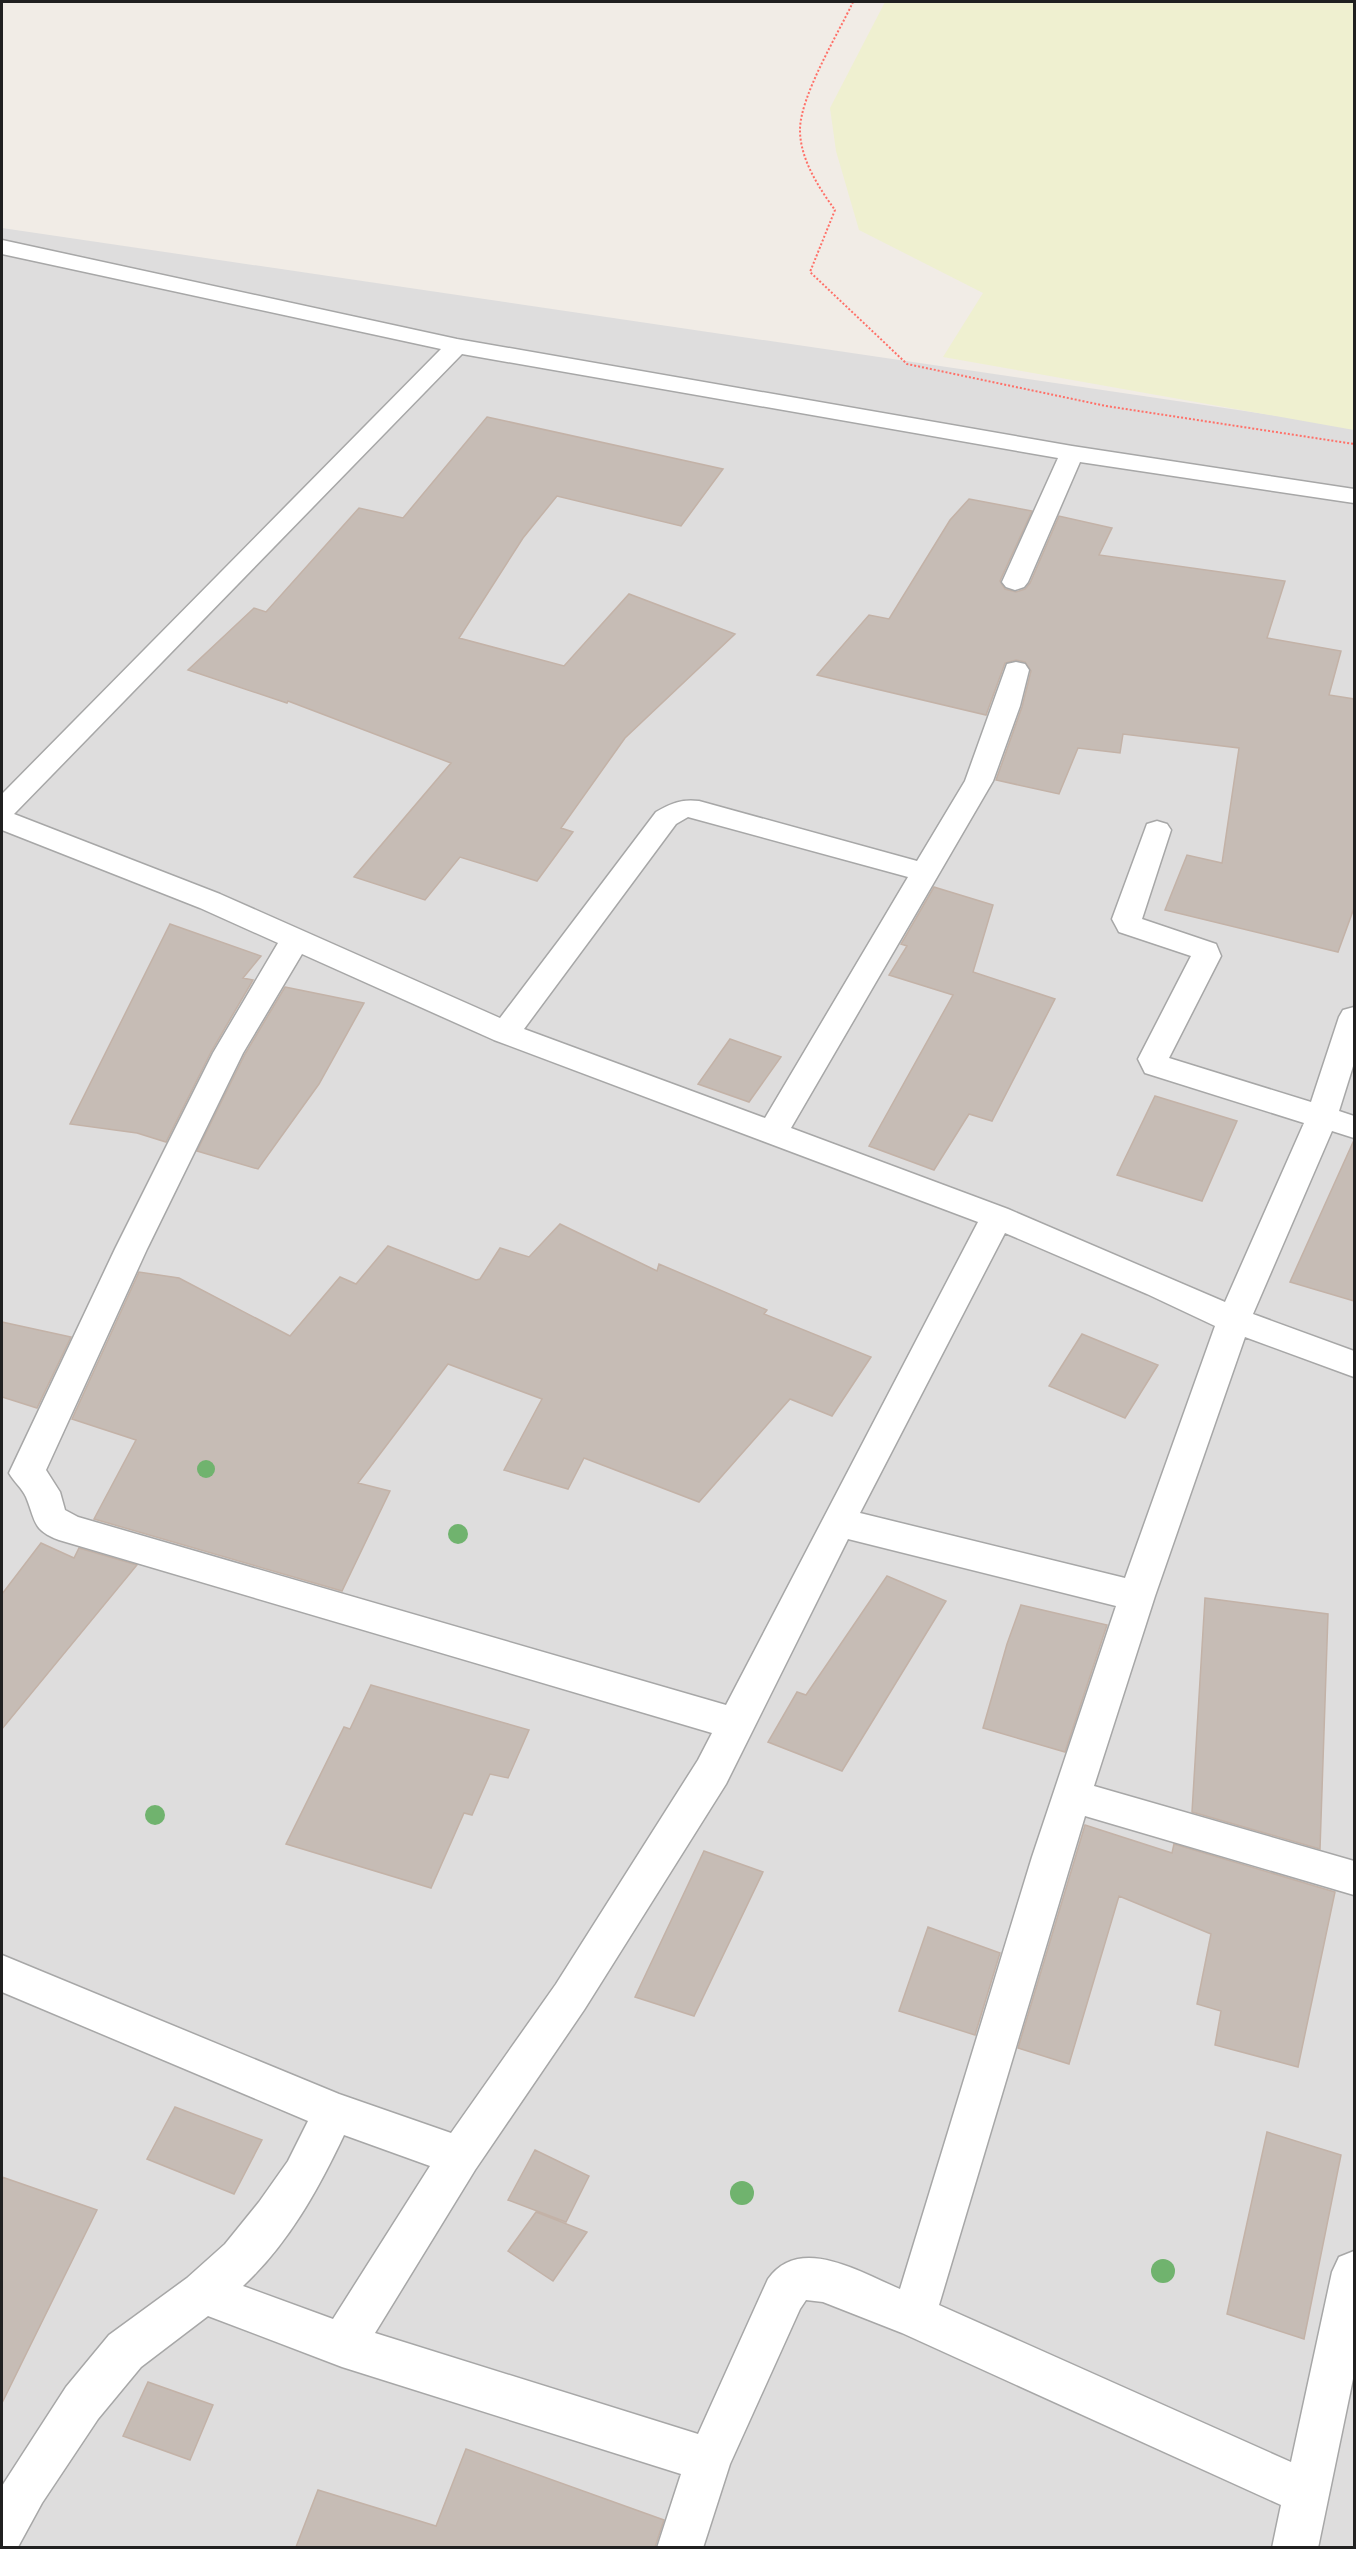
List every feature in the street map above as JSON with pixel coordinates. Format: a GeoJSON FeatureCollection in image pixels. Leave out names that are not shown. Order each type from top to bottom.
{"type":"FeatureCollection","features":[{"type":"Feature","properties":{"kind":"street"},"geometry":{"type":"LineString","coordinates":[[2,247],[457,346],[1072,453],[1354,496]]}},
{"type":"Feature","properties":{"kind":"street"},"geometry":{"type":"LineString","coordinates":[[2,810],[457,346]]}},
{"type":"Feature","properties":{"kind":"street"},"geometry":{"type":"LineString","coordinates":[[1015,582],[1072,453]]}},
{"type":"Feature","properties":{"kind":"street"},"geometry":{"type":"LineString","coordinates":[[772,1133],[979,781],[1007,706],[1016,670]]}},
{"type":"Feature","properties":{"kind":"street"},"geometry":{"type":"LineString","coordinates":[[505,1033],[666,818],[684,808],[699,810],[926,873]]}},
{"type":"Feature","properties":{"kind":"street"},"geometry":{"type":"LineString","coordinates":[[2,820],[210,901],[505,1033],[997,1216],[1159,1285],[1234,1320],[1354,1364]]}},
{"type":"Feature","properties":{"kind":"street"},"geometry":{"type":"LineString","coordinates":[[1157,830],[1127,919],[1129,925],[1206,951],[1206,956],[1154,1059],[1156,1065],[1354,1127]]}},
{"type":"Feature","properties":{"kind":"street"},"geometry":{"type":"LineString","coordinates":[[295,940],[228,1053],[132,1249],[14,1470],[42,1493],[44,1505],[53,1522],[72,1530],[735,1724]]}},
{"type":"Feature","properties":{"kind":"street"},"geometry":{"type":"LineString","coordinates":[[914,2316],[1072,1796],[1137,1596],[1234,1320],[1322,1117],[1354,1017]]}},
{"type":"Feature","properties":{"kind":"street"},"geometry":{"type":"LineString","coordinates":[[342,2345],[460,2156],[570,1997],[712,1772],[838,1522],[997,1216]]}},
{"type":"Feature","properties":{"kind":"street"},"geometry":{"type":"LineString","coordinates":[[838,1522],[1137,1596]]}},
{"type":"Feature","properties":{"kind":"street"},"geometry":{"type":"LineString","coordinates":[[1072,1796],[1354,1878]]}},
{"type":"Feature","properties":{"kind":"street"},"geometry":{"type":"LineString","coordinates":[[2,1973],[334,2112],[460,2156]]}},
{"type":"Feature","properties":{"kind":"street"},"geometry":{"type":"LineString","coordinates":[[2,2531],[26,2487],[82,2403],[125,2351],[203,2293],[240,2259],[274,2217],[303,2175],[334,2112]]}},
{"type":"Feature","properties":{"kind":"street"},"geometry":{"type":"LineString","coordinates":[[1295,2547],[1354,2272]]}},
{"type":"Feature","properties":{"kind":"street"},"geometry":{"type":"LineString","coordinates":[[680,2547],[709,2460],[790,2284],[801,2278],[823,2280],[914,2316],[1307,2493]]}},
{"type":"Feature","properties":{"kind":"street"},"geometry":{"type":"LineString","coordinates":[[203,2293],[342,2345],[709,2460]]}},
{"type":"Feature","properties":{"kind":"path"},"geometry":{"type":"LineString","coordinates":[[853,2],[803,110],[800,130],[807,157],[819,189],[835,210],[810,272],[907,364],[1106,406],[1354,444]]}},
{"type":"Feature","properties":{"kind":"shaded area"},"geometry":{"type":"Polygon","coordinates":[[[2,228],[1354,427],[1354,2547],[2,2548],[2,228]]]}},
{"type":"Feature","properties":{"kind":"green space"},"geometry":{"type":"Polygon","coordinates":[[[885,2],[1354,2],[1354,430],[943,357],[983,293],[859,230],[836,151],[830,108],[885,2]]]}},
{"type":"Feature","properties":{"kind":"building"},"geometry":{"type":"Polygon","coordinates":[[[487,417],[723,469],[681,526],[557,496],[523,538],[459,638],[564,666],[629,594],[735,634],[625,738],[561,828],[573,832],[537,881],[460,857],[425,900],[354,877],[451,763],[288,701],[287,703],[188,670],[254,608],[266,612],[359,508],[403,518],[487,417]]]}},
{"type":"Feature","properties":{"kind":"building"},"geometry":{"type":"Polygon","coordinates":[[[969,499],[1032,511],[1000,581],[1005,589],[1016,592],[1025,589],[1030,583],[1059,516],[1112,528],[1099,555],[1285,581],[1267,638],[1341,651],[1329,695],[1354,699],[1354,908],[1338,952],[1165,910],[1187,855],[1222,863],[1239,748],[1123,734],[1120,753],[1078,748],[1059,794],[996,780],[1022,707],[1031,671],[1025,662],[1016,660],[1005,663],[986,715],[817,675],[869,615],[889,619],[950,520],[969,499]]]}},
{"type":"Feature","properties":{"kind":"building"},"geometry":{"type":"Polygon","coordinates":[[[934,887],[993,905],[973,972],[1055,999],[992,1121],[969,1114],[934,1170],[869,1146],[953,995],[889,975],[907,946],[901,944],[934,887]]]}},
{"type":"Feature","properties":{"kind":"building"},"geometry":{"type":"Polygon","coordinates":[[[170,924],[261,956],[243,978],[253,980],[211,1052],[166,1142],[137,1133],[70,1124],[170,924]]]}},
{"type":"Feature","properties":{"kind":"building"},"geometry":{"type":"Polygon","coordinates":[[[285,987],[364,1003],[319,1084],[258,1169],[197,1151],[245,1054],[285,987]]]}},
{"type":"Feature","properties":{"kind":"building"},"geometry":{"type":"Polygon","coordinates":[[[730,1039],[781,1057],[749,1102],[698,1084],[730,1039]]]}},
{"type":"Feature","properties":{"kind":"building"},"geometry":{"type":"Polygon","coordinates":[[[1155,1096],[1237,1121],[1202,1201],[1117,1175],[1155,1096]]]}},
{"type":"Feature","properties":{"kind":"building"},"geometry":{"type":"Polygon","coordinates":[[[1354,1140],[1354,1301],[1290,1282],[1354,1140]]]}},
{"type":"Feature","properties":{"kind":"building"},"geometry":{"type":"Polygon","coordinates":[[[560,1224],[657,1271],[659,1264],[767,1310],[764,1314],[871,1357],[832,1416],[790,1399],[699,1502],[584,1458],[568,1489],[504,1470],[542,1399],[448,1364],[358,1483],[390,1491],[342,1591],[94,1519],[136,1440],[72,1419],[139,1272],[179,1278],[290,1336],[340,1277],[356,1284],[388,1246],[476,1280],[480,1279],[500,1248],[529,1257],[560,1224]]]}},
{"type":"Feature","properties":{"kind":"building"},"geometry":{"type":"Polygon","coordinates":[[[2,1322],[71,1337],[37,1408],[2,1397],[2,1322]]]}},
{"type":"Feature","properties":{"kind":"building"},"geometry":{"type":"Polygon","coordinates":[[[1082,1334],[1158,1365],[1125,1418],[1049,1386],[1082,1334]]]}},
{"type":"Feature","properties":{"kind":"building"},"geometry":{"type":"Polygon","coordinates":[[[41,1543],[74,1558],[79,1548],[137,1565],[2,1729],[2,1594],[41,1543]]]}},
{"type":"Feature","properties":{"kind":"building"},"geometry":{"type":"Polygon","coordinates":[[[887,1576],[946,1601],[842,1771],[768,1742],[797,1692],[806,1695],[887,1576]]]}},
{"type":"Feature","properties":{"kind":"building"},"geometry":{"type":"Polygon","coordinates":[[[1205,1598],[1328,1614],[1320,1849],[1192,1812],[1205,1598]]]}},
{"type":"Feature","properties":{"kind":"building"},"geometry":{"type":"Polygon","coordinates":[[[1021,1605],[1107,1625],[1065,1752],[983,1728],[1007,1644],[1021,1605]]]}},
{"type":"Feature","properties":{"kind":"building"},"geometry":{"type":"Polygon","coordinates":[[[371,1685],[529,1730],[508,1778],[490,1774],[472,1815],[464,1813],[431,1888],[286,1844],[344,1727],[350,1729],[371,1685]]]}},
{"type":"Feature","properties":{"kind":"building"},"geometry":{"type":"Polygon","coordinates":[[[1085,1825],[1172,1853],[1174,1844],[1335,1892],[1298,2067],[1215,2045],[1221,2011],[1197,2004],[1211,1934],[1119,1896],[1069,2064],[1018,2048],[1085,1825]]]}},
{"type":"Feature","properties":{"kind":"building"},"geometry":{"type":"Polygon","coordinates":[[[704,1851],[763,1872],[694,2016],[635,1997],[704,1851]]]}},
{"type":"Feature","properties":{"kind":"building"},"geometry":{"type":"Polygon","coordinates":[[[928,1927],[1000,1953],[975,2035],[899,2011],[928,1927]]]}},
{"type":"Feature","properties":{"kind":"building"},"geometry":{"type":"Polygon","coordinates":[[[175,2107],[262,2140],[234,2194],[147,2159],[175,2107]]]}},
{"type":"Feature","properties":{"kind":"building"},"geometry":{"type":"Polygon","coordinates":[[[1267,2132],[1341,2155],[1304,2339],[1227,2314],[1267,2132]]]}},
{"type":"Feature","properties":{"kind":"building"},"geometry":{"type":"Polygon","coordinates":[[[535,2150],[589,2176],[566,2222],[508,2200],[535,2150]]]}},
{"type":"Feature","properties":{"kind":"building"},"geometry":{"type":"Polygon","coordinates":[[[2,2177],[97,2210],[2,2403],[2,2177]]]}},
{"type":"Feature","properties":{"kind":"building"},"geometry":{"type":"Polygon","coordinates":[[[536,2212],[587,2232],[553,2281],[508,2251],[536,2212]]]}},
{"type":"Feature","properties":{"kind":"building"},"geometry":{"type":"Polygon","coordinates":[[[148,2382],[213,2405],[190,2460],[123,2436],[148,2382]]]}},
{"type":"Feature","properties":{"kind":"building"},"geometry":{"type":"Polygon","coordinates":[[[466,2449],[664,2520],[655,2547],[296,2547],[318,2490],[436,2526],[466,2449]]]}}]}
